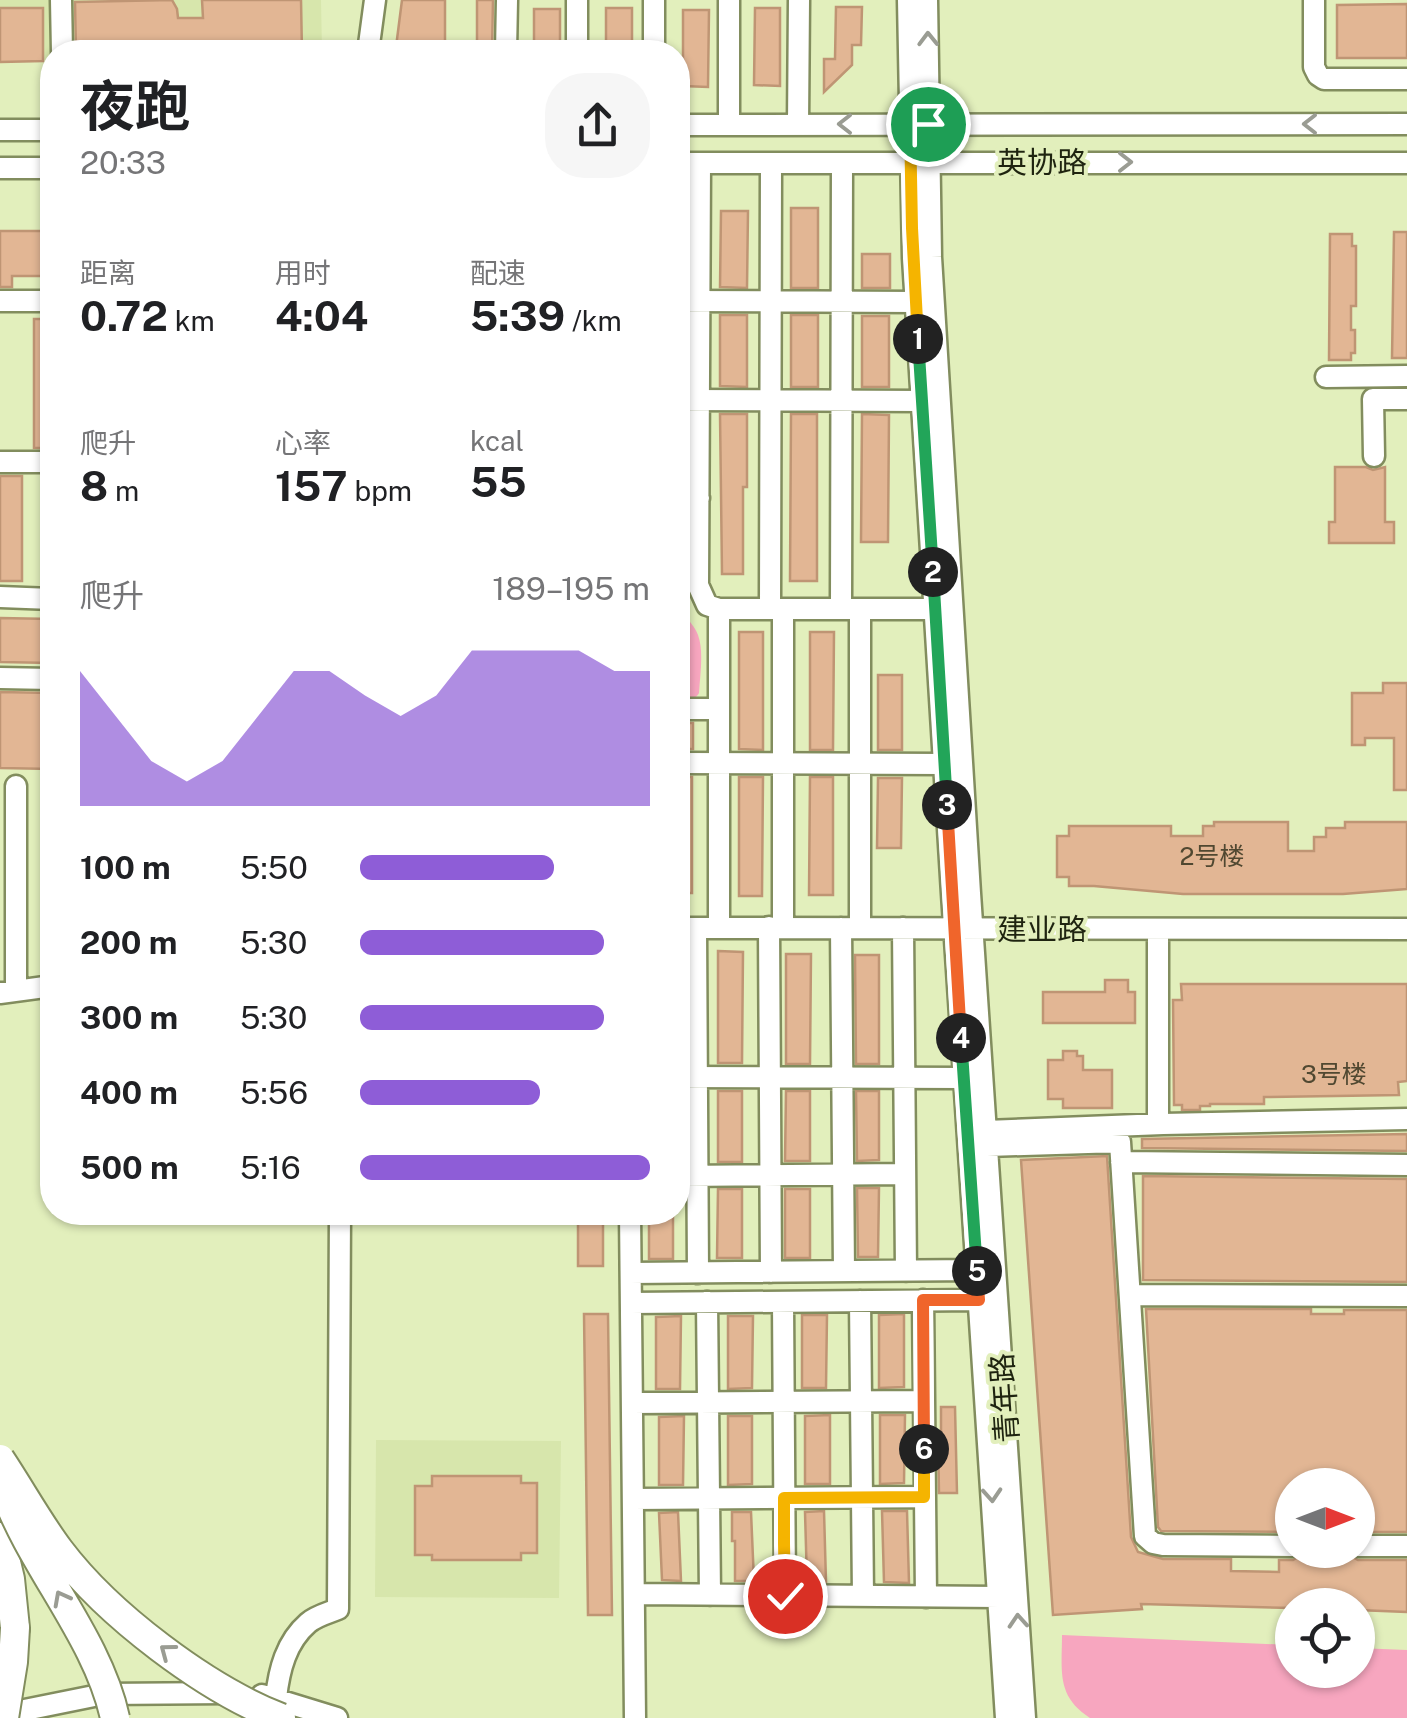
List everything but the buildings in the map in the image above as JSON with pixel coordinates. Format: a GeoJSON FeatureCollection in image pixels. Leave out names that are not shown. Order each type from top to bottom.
{"type":"FeatureCollection","features":[{"type":"Feature","properties":{"kind":"highway"},"geometry":{"type":"LineString","coordinates":[[0,1459],[60,1552],[106,1601],[186,1665],[245,1702],[278,1708]]}},
{"type":"Feature","properties":{"kind":"highway"},"geometry":{"type":"LineString","coordinates":[[0,1477],[22,1530],[97,1667],[115,1718]]}},
{"type":"Feature","properties":{"kind":"highway"},"geometry":{"type":"LineString","coordinates":[[0,1538],[10,1579],[15,1628],[2,1716]]}},
{"type":"Feature","properties":{"kind":"street"},"geometry":{"type":"LineString","coordinates":[[61,0],[62,40]]}},
{"type":"Feature","properties":{"kind":"street"},"geometry":{"type":"LineString","coordinates":[[370,40],[375,0]]}},
{"type":"Feature","properties":{"kind":"street"},"geometry":{"type":"LineString","coordinates":[[506,40],[507,0]]}},
{"type":"Feature","properties":{"kind":"street"},"geometry":{"type":"LineString","coordinates":[[577,0],[577,40]]}},
{"type":"Feature","properties":{"kind":"street"},"geometry":{"type":"LineString","coordinates":[[654,0],[654,40]]}},
{"type":"Feature","properties":{"kind":"street"},"geometry":{"type":"LineString","coordinates":[[729,124],[730,0]]}},
{"type":"Feature","properties":{"kind":"street"},"geometry":{"type":"LineString","coordinates":[[798,124],[799,0]]}},
{"type":"Feature","properties":{"kind":"street","name":"青年路"},"geometry":{"type":"LineString","coordinates":[[908,0],[919,124],[916,302],[944,764],[987,1138],[1025,1718]]}},
{"type":"Feature","properties":{"kind":"street","name":"青年路"},"geometry":{"type":"LineString","coordinates":[[919,124],[927,0]]}},
{"type":"Feature","properties":{"kind":"street"},"geometry":{"type":"LineString","coordinates":[[1314,0],[1314,66],[1318,75],[1324,79],[1407,78]]}},
{"type":"Feature","properties":{"kind":"street","name":"英协路"},"geometry":{"type":"LineString","coordinates":[[690,125],[1407,124]]}},
{"type":"Feature","properties":{"kind":"street"},"geometry":{"type":"LineString","coordinates":[[0,130],[40,130]]}},
{"type":"Feature","properties":{"kind":"street"},"geometry":{"type":"LineString","coordinates":[[842,162],[841,400],[860,764],[842,1078],[844,1272]]}},
{"type":"Feature","properties":{"kind":"street","name":"青年路"},"geometry":{"type":"LineString","coordinates":[[920,162],[932,257],[963,929],[964,1078],[1006,1718]]}},
{"type":"Feature","properties":{"kind":"street","name":"英协路"},"geometry":{"type":"LineString","coordinates":[[690,163],[1407,162]]}},
{"type":"Feature","properties":{"kind":"street"},"geometry":{"type":"LineString","coordinates":[[690,480],[699,400],[700,163]]}},
{"type":"Feature","properties":{"kind":"street"},"geometry":{"type":"LineString","coordinates":[[771,163],[770,400],[783,764],[770,1078],[771,1272]]}},
{"type":"Feature","properties":{"kind":"street"},"geometry":{"type":"LineString","coordinates":[[0,168],[40,168]]}},
{"type":"Feature","properties":{"kind":"street"},"geometry":{"type":"LineString","coordinates":[[0,300],[40,301]]}},
{"type":"Feature","properties":{"kind":"street"},"geometry":{"type":"LineString","coordinates":[[690,301],[916,302]]}},
{"type":"Feature","properties":{"kind":"street"},"geometry":{"type":"LineString","coordinates":[[1326,377],[1407,376]]}},
{"type":"Feature","properties":{"kind":"street"},"geometry":{"type":"LineString","coordinates":[[1374,456],[1373,399],[1407,399]]}},
{"type":"Feature","properties":{"kind":"street"},"geometry":{"type":"LineString","coordinates":[[690,400],[922,401]]}},
{"type":"Feature","properties":{"kind":"street"},"geometry":{"type":"LineString","coordinates":[[0,462],[40,462]]}},
{"type":"Feature","properties":{"kind":"street"},"geometry":{"type":"LineString","coordinates":[[690,515],[698,585],[707,606],[936,609]]}},
{"type":"Feature","properties":{"kind":"street"},"geometry":{"type":"LineString","coordinates":[[0,598],[40,599]]}},
{"type":"Feature","properties":{"kind":"street"},"geometry":{"type":"LineString","coordinates":[[719,609],[719,928]]}},
{"type":"Feature","properties":{"kind":"street"},"geometry":{"type":"LineString","coordinates":[[0,678],[40,679]]}},
{"type":"Feature","properties":{"kind":"street"},"geometry":{"type":"LineString","coordinates":[[690,709],[719,709]]}},
{"type":"Feature","properties":{"kind":"street"},"geometry":{"type":"LineString","coordinates":[[690,764],[944,764]]}},
{"type":"Feature","properties":{"kind":"street"},"geometry":{"type":"LineString","coordinates":[[16,786],[8,992],[40,988]]}},
{"type":"Feature","properties":{"kind":"street","name":"建业路"},"geometry":{"type":"LineString","coordinates":[[690,928],[1407,929]]}},
{"type":"Feature","properties":{"kind":"street"},"geometry":{"type":"LineString","coordinates":[[903,928],[906,1271]]}},
{"type":"Feature","properties":{"kind":"street"},"geometry":{"type":"LineString","coordinates":[[1158,929],[1158,1124]]}},
{"type":"Feature","properties":{"kind":"street"},"geometry":{"type":"LineString","coordinates":[[690,1077],[964,1078]]}},
{"type":"Feature","properties":{"kind":"street"},"geometry":{"type":"LineString","coordinates":[[987,1138],[1158,1124],[1407,1119]]}},
{"type":"Feature","properties":{"kind":"street"},"geometry":{"type":"LineString","coordinates":[[987,1138],[1120,1142],[1146,1536],[1163,1545],[1275,1546]]}},
{"type":"Feature","properties":{"kind":"street"},"geometry":{"type":"LineString","coordinates":[[1121,1162],[1407,1165]]}},
{"type":"Feature","properties":{"kind":"street"},"geometry":{"type":"LineString","coordinates":[[690,1176],[905,1174]]}},
{"type":"Feature","properties":{"kind":"street"},"geometry":{"type":"LineString","coordinates":[[690,1195],[698,1273]]}},
{"type":"Feature","properties":{"kind":"street"},"geometry":{"type":"LineString","coordinates":[[278,1708],[279,1670],[294,1639],[310,1620],[338,1608],[340,1225]]}},
{"type":"Feature","properties":{"kind":"street"},"geometry":{"type":"LineString","coordinates":[[630,1225],[635,1718]]}},
{"type":"Feature","properties":{"kind":"street"},"geometry":{"type":"LineString","coordinates":[[631,1273],[977,1270]]}},
{"type":"Feature","properties":{"kind":"street"},"geometry":{"type":"LineString","coordinates":[[1130,1295],[1407,1296]]}},
{"type":"Feature","properties":{"kind":"street"},"geometry":{"type":"LineString","coordinates":[[923,1300],[926,1597]]}},
{"type":"Feature","properties":{"kind":"street"},"geometry":{"type":"LineString","coordinates":[[632,1302],[979,1300]]}},
{"type":"Feature","properties":{"kind":"street"},"geometry":{"type":"LineString","coordinates":[[860,1301],[862,1596]]}},
{"type":"Feature","properties":{"kind":"street"},"geometry":{"type":"LineString","coordinates":[[707,1302],[710,1595]]}},
{"type":"Feature","properties":{"kind":"street"},"geometry":{"type":"LineString","coordinates":[[782,1302],[785,1596]]}},
{"type":"Feature","properties":{"kind":"street"},"geometry":{"type":"LineString","coordinates":[[632,1403],[924,1401]]}},
{"type":"Feature","properties":{"kind":"street"},"geometry":{"type":"LineString","coordinates":[[633,1499],[924,1497]]}},
{"type":"Feature","properties":{"kind":"street"},"geometry":{"type":"LineString","coordinates":[[1375,1546],[1407,1546]]}},
{"type":"Feature","properties":{"kind":"street"},"geometry":{"type":"LineString","coordinates":[[634,1594],[998,1598]]}},
{"type":"Feature","properties":{"kind":"street"},"geometry":{"type":"LineString","coordinates":[[2,1716],[104,1694],[253,1692],[278,1708],[337,1718]]}},
{"type":"Feature","properties":{"kind":"shaded area"},"geometry":{"type":"Polygon","coordinates":[[[0,0],[321,0],[322,40],[40,40],[40,60],[0,60],[0,0]]]}},
{"type":"Feature","properties":{"kind":"shaded area"},"geometry":{"type":"Polygon","coordinates":[[[690,621],[700,641],[701,656],[699,693],[690,698],[690,621]]]}},
{"type":"Feature","properties":{"kind":"shaded area"},"geometry":{"type":"Polygon","coordinates":[[[376,1440],[561,1441],[559,1598],[375,1597],[376,1440]]]}},
{"type":"Feature","properties":{"kind":"shaded area"},"geometry":{"type":"Polygon","coordinates":[[[1062,1635],[1275,1644],[1275,1688],[1375,1688],[1375,1649],[1407,1650],[1407,1718],[1090,1718],[1071,1701],[1062,1671],[1062,1635]]]}},
{"type":"Feature","properties":{"kind":"route"},"geometry":{"type":"LineString","coordinates":[[785,1596],[784,1498],[924,1497],[923,1300],[979,1300],[913,258],[910,124],[928,124]]}}]}
